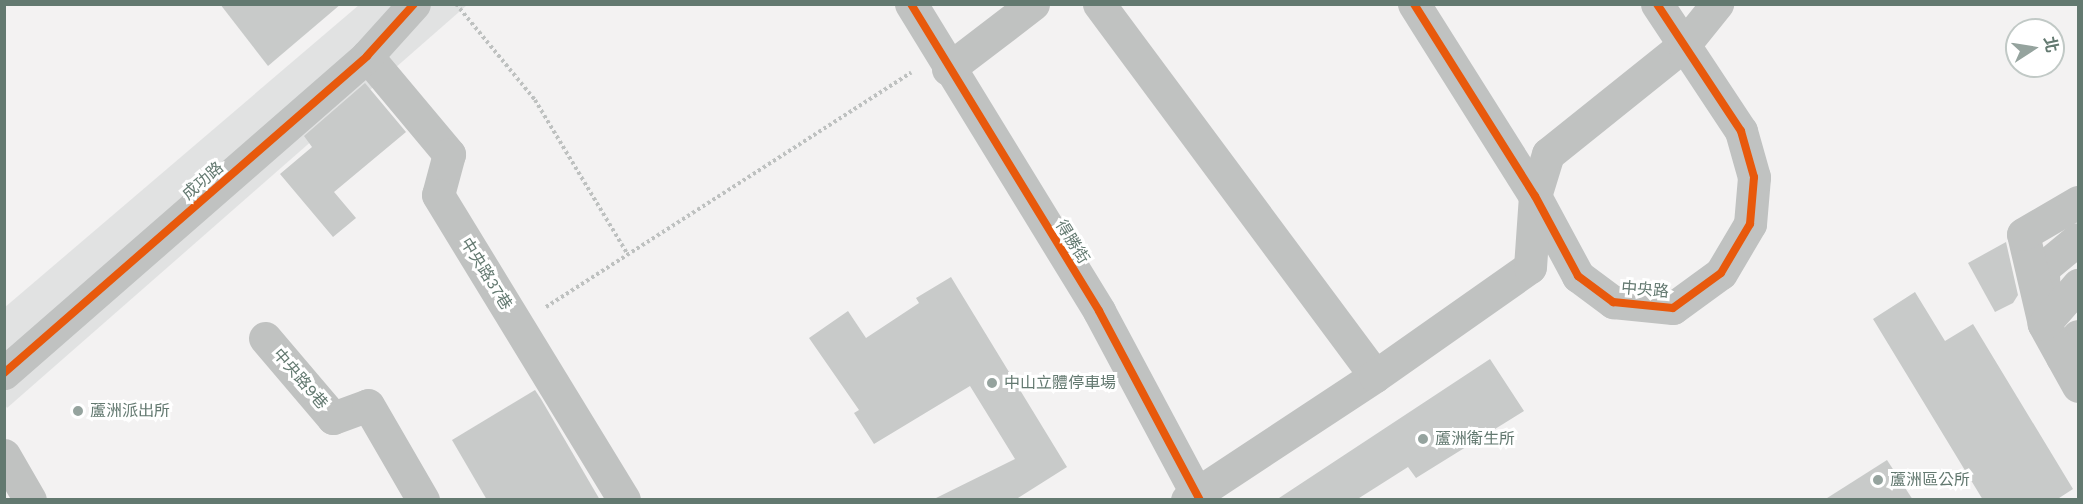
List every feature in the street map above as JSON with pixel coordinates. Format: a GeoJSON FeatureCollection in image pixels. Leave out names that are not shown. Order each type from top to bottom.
{"type":"FeatureCollection","features":[{"type":"Feature","properties":{"kind":"street","name":"成功路"},"geometry":{"type":"LineString","coordinates":[[4,373],[367,56],[414,4]]}},
{"type":"Feature","properties":{"kind":"street","name":"得勝街"},"geometry":{"type":"LineString","coordinates":[[911,4],[944,62],[1099,311],[1195,498]]}},
{"type":"Feature","properties":{"kind":"street"},"geometry":{"type":"LineString","coordinates":[[944,62],[1033,4]]}},
{"type":"Feature","properties":{"kind":"street"},"geometry":{"type":"LineString","coordinates":[[1099,4],[1375,376]]}},
{"type":"Feature","properties":{"kind":"street","name":"中央路"},"geometry":{"type":"LineString","coordinates":[[1414,4],[1535,196],[1578,276],[1613,302],[1673,308],[1721,273],[1750,224],[1754,177],[1741,131],[1657,4]]}},
{"type":"Feature","properties":{"kind":"street"},"geometry":{"type":"LineString","coordinates":[[1195,498],[1530,267],[1535,196],[1548,154],[1684,45],[1717,4]]}},
{"type":"Feature","properties":{"kind":"street","name":"中央路37巷"},"geometry":{"type":"LineString","coordinates":[[367,56],[449,154],[438,195],[624,500]]}},
{"type":"Feature","properties":{"kind":"street"},"geometry":{"type":"LineString","coordinates":[[2079,202],[2023,234],[2044,324],[2070,346],[2079,386]]}},
{"type":"Feature","properties":{"kind":"street"},"geometry":{"type":"LineString","coordinates":[[2044,324],[2043,268],[2079,239]]}},
{"type":"Feature","properties":{"kind":"street"},"geometry":{"type":"LineString","coordinates":[[2044,324],[2079,285]]}},
{"type":"Feature","properties":{"kind":"street","name":"中央路9巷"},"geometry":{"type":"LineString","coordinates":[[265,338],[333,418],[368,405],[423,500]]}},
{"type":"Feature","properties":{"kind":"street"},"geometry":{"type":"LineString","coordinates":[[4,455],[30,500]]}},
{"type":"Feature","properties":{"kind":"path"},"geometry":{"type":"LineString","coordinates":[[456,4],[535,100],[627,253]]}},
{"type":"Feature","properties":{"kind":"path"},"geometry":{"type":"LineString","coordinates":[[518,326],[627,253],[944,62]]}},
{"type":"Feature","properties":{"kind":"shaded area"},"geometry":{"type":"Polygon","coordinates":[[[359,5],[467,5],[7,408],[4,403],[4,308],[359,5]]]}},
{"type":"Feature","properties":{"kind":"building"},"geometry":{"type":"Polygon","coordinates":[[[220,4],[341,4],[268,66],[220,4]]]}},
{"type":"Feature","properties":{"kind":"building"},"geometry":{"type":"Polygon","coordinates":[[[365,83],[406,132],[334,192],[356,218],[333,237],[280,174],[312,147],[304,136],[365,83]]]}},
{"type":"Feature","properties":{"kind":"building"},"geometry":{"type":"Polygon","coordinates":[[[2006,242],[2018,295],[2013,303],[1995,312],[1968,263],[2006,242]]]}},
{"type":"Feature","properties":{"kind":"building"},"geometry":{"type":"Polygon","coordinates":[[[951,277],[1067,467],[1015,500],[932,500],[1015,459],[970,386],[874,444],[854,413],[859,410],[809,338],[848,311],[866,338],[919,303],[916,298],[951,277]]]}},
{"type":"Feature","properties":{"kind":"building"},"geometry":{"type":"Polygon","coordinates":[[[1915,292],[1945,341],[1973,324],[2073,489],[2056,500],[1983,500],[1873,319],[1915,292]]]}},
{"type":"Feature","properties":{"kind":"building","name":"蘆洲衛生所"},"geometry":{"type":"Polygon","coordinates":[[[1490,359],[1524,411],[1416,478],[1408,467],[1356,500],[1276,500],[1490,359]]]}},
{"type":"Feature","properties":{"kind":"building"},"geometry":{"type":"Polygon","coordinates":[[[535,390],[600,500],[487,500],[452,440],[535,390]]]}},
{"type":"Feature","properties":{"kind":"building","name":"蘆洲區公所"},"geometry":{"type":"Polygon","coordinates":[[[1887,460],[1913,500],[1824,500],[1887,460]]]}},
{"type":"Feature","properties":{"kind":"cycle path"},"geometry":{"type":"LineString","coordinates":[[4,373],[367,56],[414,4]]}},
{"type":"Feature","properties":{"kind":"cycle path"},"geometry":{"type":"LineString","coordinates":[[911,4],[1099,311],[1200,500]]}},
{"type":"Feature","properties":{"kind":"cycle path"},"geometry":{"type":"LineString","coordinates":[[1414,4],[1535,196],[1578,276],[1613,302],[1673,308],[1721,273],[1750,224],[1754,177],[1741,131],[1657,4]]}},
{"type":"Feature","properties":{"kind":"place","name":"中山立體停車場"},"geometry":{"type":"Point","coordinates":[992,383]}},
{"type":"Feature","properties":{"kind":"place","name":"蘆洲派出所"},"geometry":{"type":"Point","coordinates":[78,411]}},
{"type":"Feature","properties":{"kind":"place","name":"蘆洲衛生所"},"geometry":{"type":"Point","coordinates":[1423,439]}},
{"type":"Feature","properties":{"kind":"place","name":"蘆洲區公所"},"geometry":{"type":"Point","coordinates":[1878,480]}}]}
